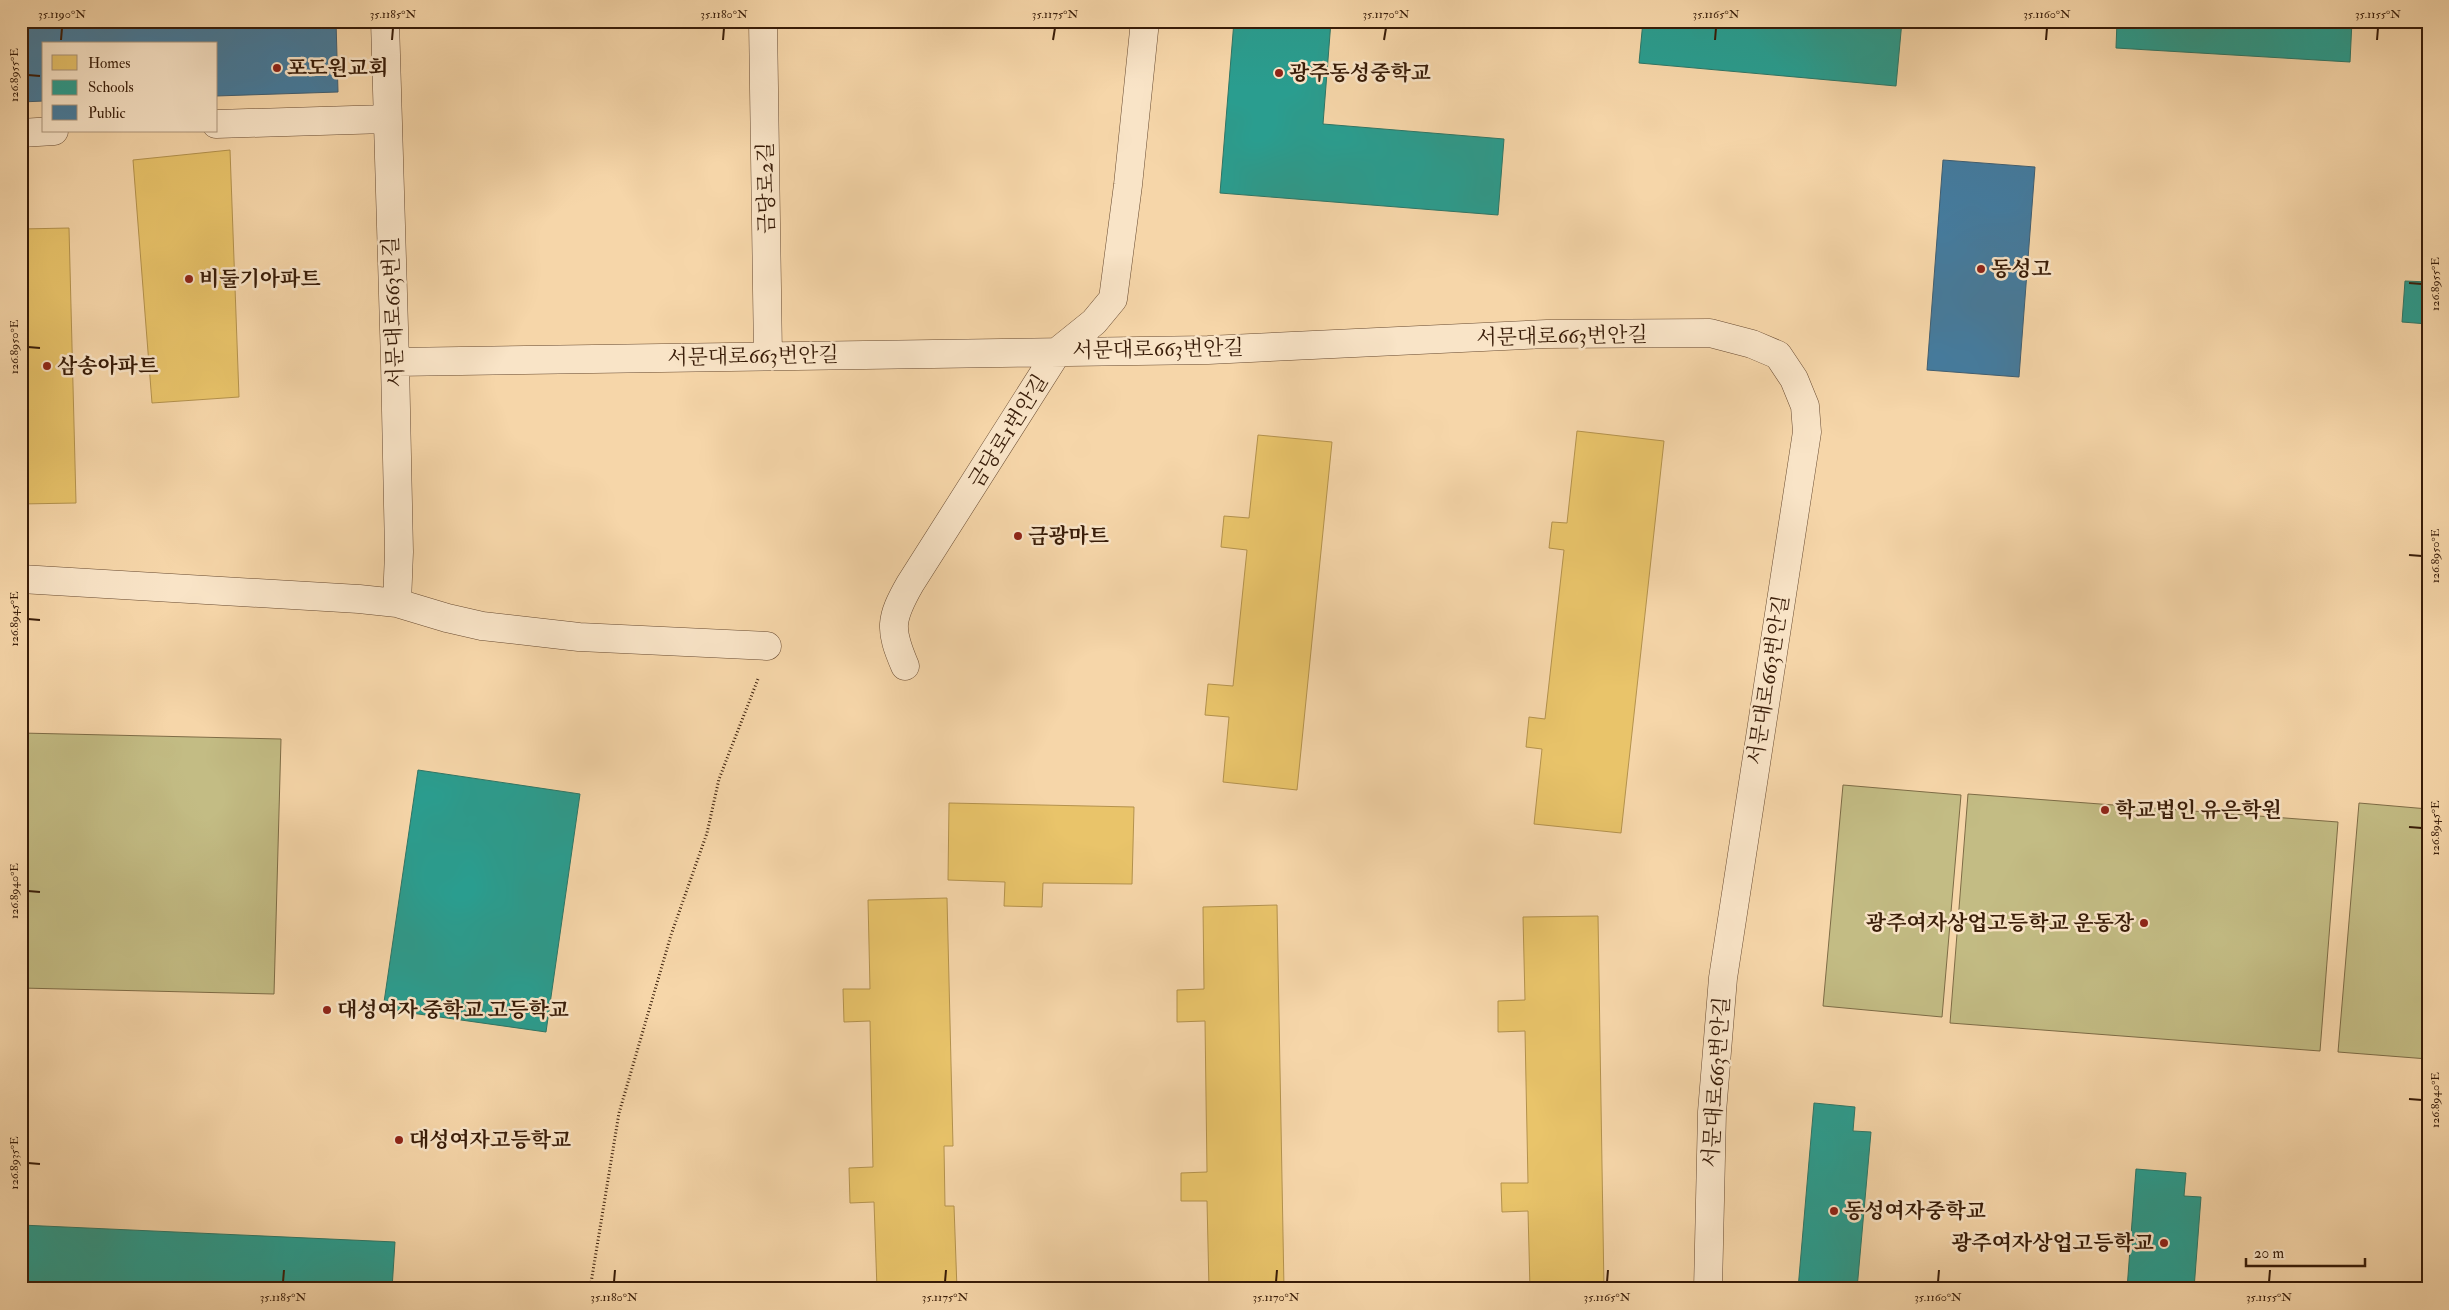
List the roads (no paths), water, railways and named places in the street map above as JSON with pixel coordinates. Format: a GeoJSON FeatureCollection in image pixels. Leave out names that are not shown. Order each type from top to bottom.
{"type":"FeatureCollection","features":[{"type":"Feature","properties":{"kind":"street","name":"서문대로663번길"},"geometry":{"type":"LineString","coordinates":[[385,21],[386,119],[395,362],[399,552],[397,603]]}},
{"type":"Feature","properties":{"kind":"street","name":"금당로2길"},"geometry":{"type":"LineString","coordinates":[[763,21],[768,356]]}},
{"type":"Feature","properties":{"kind":"street","name":"금당로1번안길"},"geometry":{"type":"LineString","coordinates":[[905,666],[896,646],[892,629],[899,604],[1058,351],[1094,322],[1113,299],[1128,185],[1145,21]]}},
{"type":"Feature","properties":{"kind":"street"},"geometry":{"type":"LineString","coordinates":[[218,124],[386,119]]}},
{"type":"Feature","properties":{"kind":"street"},"geometry":{"type":"LineString","coordinates":[[21,133],[42,132]]}},
{"type":"Feature","properties":{"kind":"street","name":"서문대로663번안길"},"geometry":{"type":"LineString","coordinates":[[395,362],[1208,350],[1547,334],[1710,333],[1752,344],[1778,355],[1794,379],[1805,406],[1808,432],[1723,978],[1712,1112],[1708,1289]]}},
{"type":"Feature","properties":{"kind":"street"},"geometry":{"type":"LineString","coordinates":[[21,579],[316,596],[397,603],[482,626],[579,636],[767,646]]}},
{"type":"Feature","properties":{"kind":"place","name":"포도원교회"},"geometry":{"type":"Point","coordinates":[277,68]}},
{"type":"Feature","properties":{"kind":"place","name":"광주동성중학교"},"geometry":{"type":"Point","coordinates":[1279,73]}},
{"type":"Feature","properties":{"kind":"place","name":"동성고"},"geometry":{"type":"Point","coordinates":[1981,269]}},
{"type":"Feature","properties":{"kind":"place","name":"비둘기아파트"},"geometry":{"type":"Point","coordinates":[189,279]}},
{"type":"Feature","properties":{"kind":"place","name":"삼송아파트"},"geometry":{"type":"Point","coordinates":[47,366]}},
{"type":"Feature","properties":{"kind":"place","name":"금광마트"},"geometry":{"type":"Point","coordinates":[1018,536]}},
{"type":"Feature","properties":{"kind":"place","name":"학교법인 유은학원"},"geometry":{"type":"Point","coordinates":[2105,810]}},
{"type":"Feature","properties":{"kind":"place","name":"광주여자상업고등학교 운동장"},"geometry":{"type":"Point","coordinates":[2144,923]}},
{"type":"Feature","properties":{"kind":"place","name":"대성여자 중학교 고등학교"},"geometry":{"type":"Point","coordinates":[327,1010]}},
{"type":"Feature","properties":{"kind":"place","name":"대성여자고등학교"},"geometry":{"type":"Point","coordinates":[399,1140]}},
{"type":"Feature","properties":{"kind":"place","name":"동성여자중학교"},"geometry":{"type":"Point","coordinates":[1834,1211]}},
{"type":"Feature","properties":{"kind":"place","name":"광주여자상업고등학교"},"geometry":{"type":"Point","coordinates":[2164,1243]}}]}
